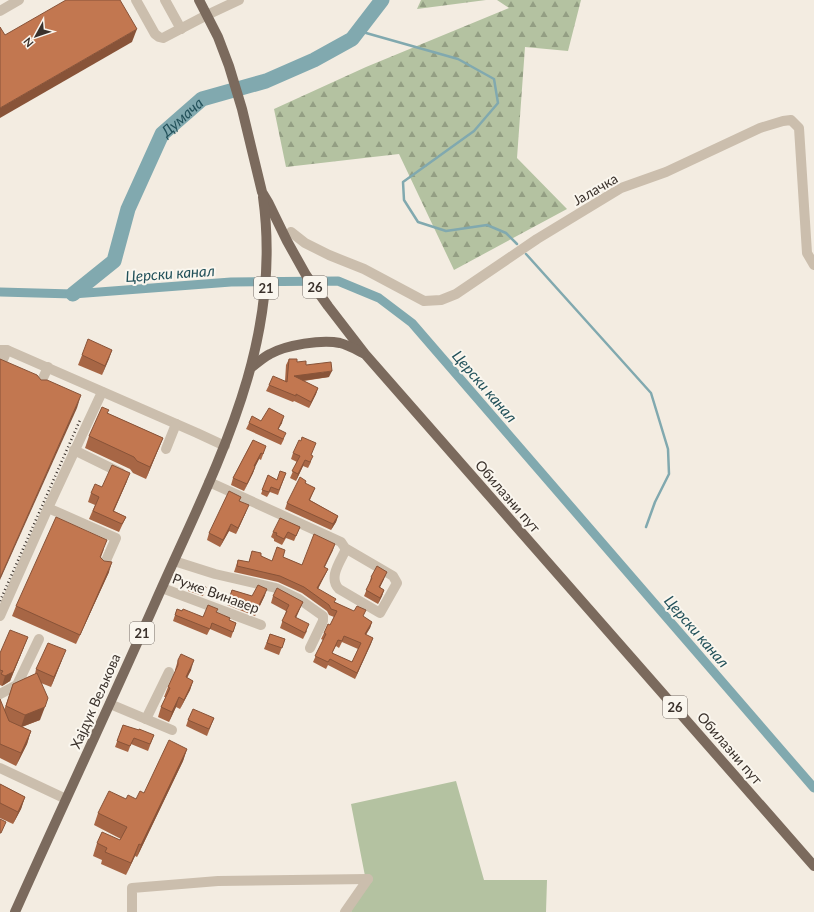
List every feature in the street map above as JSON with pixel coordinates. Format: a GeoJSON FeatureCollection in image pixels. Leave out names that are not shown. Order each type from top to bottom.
{"type":"FeatureCollection","features":[{"type":"Feature","properties":{"kind":"main road","name":"21"},"geometry":{"type":"LineString","coordinates":[[199,0],[207,14]]}},
{"type":"Feature","properties":{"kind":"main road","name":"Обилазни пут"},"geometry":{"type":"LineString","coordinates":[[207,14],[229,66],[242,109],[262,192],[289,237],[310,280],[346,330],[366,354],[814,866]]}},
{"type":"Feature","properties":{"kind":"main road","name":"21"},"geometry":{"type":"LineString","coordinates":[[252,366],[261,324],[267,278],[268,251],[262,192]]}},
{"type":"Feature","properties":{"kind":"main road"},"geometry":{"type":"LineString","coordinates":[[252,366],[271,353],[312,343],[338,343],[366,354]]}},
{"type":"Feature","properties":{"kind":"main road","name":"Хајдук Вељкова"},"geometry":{"type":"LineString","coordinates":[[15,912],[225,446],[252,366]]}},
{"type":"Feature","properties":{"kind":"street"},"geometry":{"type":"LineString","coordinates":[[0,11],[19,0]]}},
{"type":"Feature","properties":{"kind":"street"},"geometry":{"type":"LineString","coordinates":[[136,0],[155,34],[163,38],[207,14],[239,0]]}},
{"type":"Feature","properties":{"kind":"street"},"geometry":{"type":"LineString","coordinates":[[166,0],[181,29]]}},
{"type":"Feature","properties":{"kind":"street","name":"Јалачка"},"geometry":{"type":"LineString","coordinates":[[289,237],[364,269],[424,301],[441,300],[456,294],[537,239],[621,188],[666,172],[760,128],[791,120],[799,128],[807,253],[814,265]]}},
{"type":"Feature","properties":{"kind":"street"},"geometry":{"type":"LineString","coordinates":[[0,366],[3,350],[197,432],[225,446]]}},
{"type":"Feature","properties":{"kind":"street"},"geometry":{"type":"LineString","coordinates":[[39,386],[48,368]]}},
{"type":"Feature","properties":{"kind":"street"},"geometry":{"type":"LineString","coordinates":[[0,616],[74,450],[102,392]]}},
{"type":"Feature","properties":{"kind":"street"},"geometry":{"type":"LineString","coordinates":[[166,449],[176,424]]}},
{"type":"Feature","properties":{"kind":"street"},"geometry":{"type":"LineString","coordinates":[[74,450],[127,475]]}},
{"type":"Feature","properties":{"kind":"street"},"geometry":{"type":"LineString","coordinates":[[209,482],[338,540],[345,548],[393,576],[397,583],[380,613],[339,588],[334,582],[334,574],[346,551],[345,548]]}},
{"type":"Feature","properties":{"kind":"street"},"geometry":{"type":"LineString","coordinates":[[48,508],[116,538],[104,566]]}},
{"type":"Feature","properties":{"kind":"street"},"geometry":{"type":"LineString","coordinates":[[174,561],[215,574],[276,588],[299,599],[323,616],[323,621],[310,648]]}},
{"type":"Feature","properties":{"kind":"street","name":"Руже Винавер"},"geometry":{"type":"LineString","coordinates":[[162,588],[261,624]]}},
{"type":"Feature","properties":{"kind":"street"},"geometry":{"type":"LineString","coordinates":[[0,694],[17,685],[39,639]]}},
{"type":"Feature","properties":{"kind":"street"},"geometry":{"type":"LineString","coordinates":[[146,719],[168,672]]}},
{"type":"Feature","properties":{"kind":"street"},"geometry":{"type":"LineString","coordinates":[[110,704],[172,730]]}},
{"type":"Feature","properties":{"kind":"street"},"geometry":{"type":"LineString","coordinates":[[0,768],[66,799]]}},
{"type":"Feature","properties":{"kind":"street"},"geometry":{"type":"LineString","coordinates":[[132,912],[132,888],[218,881],[368,879],[345,912]]}},
{"type":"Feature","properties":{"kind":"green space"},"geometry":{"type":"Polygon","coordinates":[[[421,0],[486,0],[417,9],[421,0]]]}},
{"type":"Feature","properties":{"kind":"green space"},"geometry":{"type":"Polygon","coordinates":[[[497,0],[581,0],[568,51],[525,47],[517,158],[567,209],[454,270],[399,154],[286,167],[274,109],[366,67],[509,8],[497,0]]]}},
{"type":"Feature","properties":{"kind":"green space"},"geometry":{"type":"Polygon","coordinates":[[[456,781],[484,880],[547,880],[546,912],[351,912],[365,876],[351,804],[456,781]]]}},
{"type":"Feature","properties":{"kind":"building"},"geometry":{"type":"Polygon","coordinates":[[[66,0],[120,0],[137,29],[0,108],[0,27],[5,35],[66,0]]]}},
{"type":"Feature","properties":{"kind":"building"},"geometry":{"type":"Polygon","coordinates":[[[88,339],[112,350],[105,366],[82,355],[88,339]]]}},
{"type":"Feature","properties":{"kind":"building"},"geometry":{"type":"Polygon","coordinates":[[[0,359],[37,375],[41,380],[47,380],[81,395],[0,578],[0,359]]]}},
{"type":"Feature","properties":{"kind":"building"},"geometry":{"type":"Polygon","coordinates":[[[289,359],[297,359],[297,362],[306,361],[306,365],[331,362],[332,371],[294,376],[318,388],[311,402],[296,394],[296,396],[269,385],[273,376],[287,382],[289,359]]]}},
{"type":"Feature","properties":{"kind":"building"},"geometry":{"type":"Polygon","coordinates":[[[102,407],[109,410],[107,413],[163,438],[150,467],[137,461],[134,457],[89,436],[102,407]]]}},
{"type":"Feature","properties":{"kind":"building"},"geometry":{"type":"Polygon","coordinates":[[[269,408],[284,416],[278,429],[286,433],[283,439],[249,423],[252,416],[261,421],[269,408]]]}},
{"type":"Feature","properties":{"kind":"building"},"geometry":{"type":"Polygon","coordinates":[[[302,437],[316,443],[310,462],[305,460],[298,474],[292,471],[300,456],[293,453],[302,437]]]}},
{"type":"Feature","properties":{"kind":"building"},"geometry":{"type":"Polygon","coordinates":[[[253,440],[266,446],[263,454],[261,453],[254,466],[255,467],[247,484],[233,478],[253,440]]]}},
{"type":"Feature","properties":{"kind":"building"},"geometry":{"type":"Polygon","coordinates":[[[112,465],[130,473],[113,511],[126,517],[122,524],[93,511],[99,497],[91,493],[95,484],[102,487],[112,465]]]}},
{"type":"Feature","properties":{"kind":"building"},"geometry":{"type":"Polygon","coordinates":[[[280,471],[286,473],[279,490],[271,487],[269,492],[262,490],[268,475],[277,480],[280,471]]]}},
{"type":"Feature","properties":{"kind":"building"},"geometry":{"type":"Polygon","coordinates":[[[300,477],[306,481],[305,483],[315,488],[309,500],[338,516],[333,524],[287,503],[300,477]]]}},
{"type":"Feature","properties":{"kind":"building"},"geometry":{"type":"Polygon","coordinates":[[[229,491],[241,497],[239,501],[249,505],[238,528],[231,524],[223,540],[209,533],[229,491]]]}},
{"type":"Feature","properties":{"kind":"building"},"geometry":{"type":"Polygon","coordinates":[[[56,517],[107,540],[100,557],[104,561],[112,562],[80,635],[16,606],[56,517]]]}},
{"type":"Feature","properties":{"kind":"building"},"geometry":{"type":"Polygon","coordinates":[[[280,518],[300,527],[296,536],[288,532],[284,539],[276,535],[277,533],[273,532],[280,518]]]}},
{"type":"Feature","properties":{"kind":"building"},"geometry":{"type":"Polygon","coordinates":[[[314,534],[335,544],[324,567],[328,569],[317,588],[336,599],[334,602],[354,611],[357,606],[366,610],[363,616],[372,622],[365,634],[373,638],[357,673],[330,659],[328,662],[315,656],[326,634],[324,633],[328,624],[330,625],[337,611],[331,609],[329,605],[304,587],[280,576],[237,566],[238,560],[249,562],[252,551],[261,553],[261,556],[272,561],[277,547],[285,550],[283,557],[302,565],[314,534]],[[344,636],[342,641],[338,640],[332,653],[352,662],[361,643],[344,636]]]}},
{"type":"Feature","properties":{"kind":"building"},"geometry":{"type":"Polygon","coordinates":[[[377,566],[387,572],[379,587],[384,590],[380,598],[366,590],[377,566]]]}},
{"type":"Feature","properties":{"kind":"building"},"geometry":{"type":"Polygon","coordinates":[[[191,582],[206,587],[205,590],[190,584],[191,582]]]}},
{"type":"Feature","properties":{"kind":"building"},"geometry":{"type":"Polygon","coordinates":[[[258,585],[267,589],[257,609],[229,599],[232,590],[252,596],[258,585]]]}},
{"type":"Feature","properties":{"kind":"building"},"geometry":{"type":"Polygon","coordinates":[[[277,588],[303,602],[295,617],[309,624],[305,633],[282,621],[289,605],[273,596],[277,588]]]}},
{"type":"Feature","properties":{"kind":"building"},"geometry":{"type":"Polygon","coordinates":[[[208,605],[218,609],[216,612],[230,618],[229,620],[236,623],[233,632],[212,623],[210,629],[175,615],[177,609],[182,611],[183,609],[203,617],[208,605]]]}},
{"type":"Feature","properties":{"kind":"building"},"geometry":{"type":"Polygon","coordinates":[[[10,630],[28,637],[13,672],[5,676],[1,674],[3,671],[0,670],[0,653],[10,630]]]}},
{"type":"Feature","properties":{"kind":"building"},"geometry":{"type":"Polygon","coordinates":[[[270,634],[285,639],[282,648],[267,643],[270,634]]]}},
{"type":"Feature","properties":{"kind":"building"},"geometry":{"type":"Polygon","coordinates":[[[48,643],[66,650],[54,677],[36,669],[48,643]]]}},
{"type":"Feature","properties":{"kind":"building"},"geometry":{"type":"Polygon","coordinates":[[[181,654],[194,660],[186,677],[193,681],[184,700],[179,697],[172,712],[161,707],[170,688],[168,687],[178,665],[178,660],[181,654]]]}},
{"type":"Feature","properties":{"kind":"building"},"geometry":{"type":"Polygon","coordinates":[[[37,673],[48,698],[45,707],[25,715],[6,706],[13,684],[37,673]]]}},
{"type":"Feature","properties":{"kind":"building"},"geometry":{"type":"Polygon","coordinates":[[[0,699],[9,721],[31,731],[21,753],[0,744],[0,699]]]}},
{"type":"Feature","properties":{"kind":"building"},"geometry":{"type":"Polygon","coordinates":[[[193,709],[214,718],[209,729],[188,720],[193,709]]]}},
{"type":"Feature","properties":{"kind":"building"},"geometry":{"type":"Polygon","coordinates":[[[123,725],[154,735],[150,744],[134,738],[130,746],[117,741],[123,725]]]}},
{"type":"Feature","properties":{"kind":"building"},"geometry":{"type":"Polygon","coordinates":[[[169,740],[187,749],[131,863],[105,852],[107,848],[97,843],[102,832],[120,840],[127,827],[98,813],[109,791],[126,799],[128,795],[136,799],[140,791],[144,793],[169,740]]]}},
{"type":"Feature","properties":{"kind":"building"},"geometry":{"type":"Polygon","coordinates":[[[0,784],[25,797],[18,812],[0,803],[0,784]]]}},
{"type":"Feature","properties":{"kind":"building"},"geometry":{"type":"Polygon","coordinates":[[[0,819],[6,822],[1,833],[0,833],[0,819]]]}},
{"type":"Feature","properties":{"kind":"waterway","name":"Думача"},"geometry":{"type":"LineString","coordinates":[[73,294],[114,261],[128,209],[162,134],[202,99],[266,81],[314,60],[352,39],[382,0]]}},
{"type":"Feature","properties":{"kind":"waterway"},"geometry":{"type":"LineString","coordinates":[[359,31],[458,59],[494,79],[498,103],[474,131],[403,182],[404,200],[418,222],[446,231],[487,225],[506,233],[517,244]]}},
{"type":"Feature","properties":{"kind":"waterway"},"geometry":{"type":"LineString","coordinates":[[526,254],[651,393],[668,449],[669,474],[655,502],[646,527]]}},
{"type":"Feature","properties":{"kind":"waterway","name":"Церски канал"},"geometry":{"type":"LineString","coordinates":[[0,292],[73,294],[231,282],[338,281],[379,298],[412,323],[814,788]]}},
{"type":"Feature","properties":{"kind":"railway"},"geometry":{"type":"LineString","coordinates":[[0,601],[80,420]]}}]}
